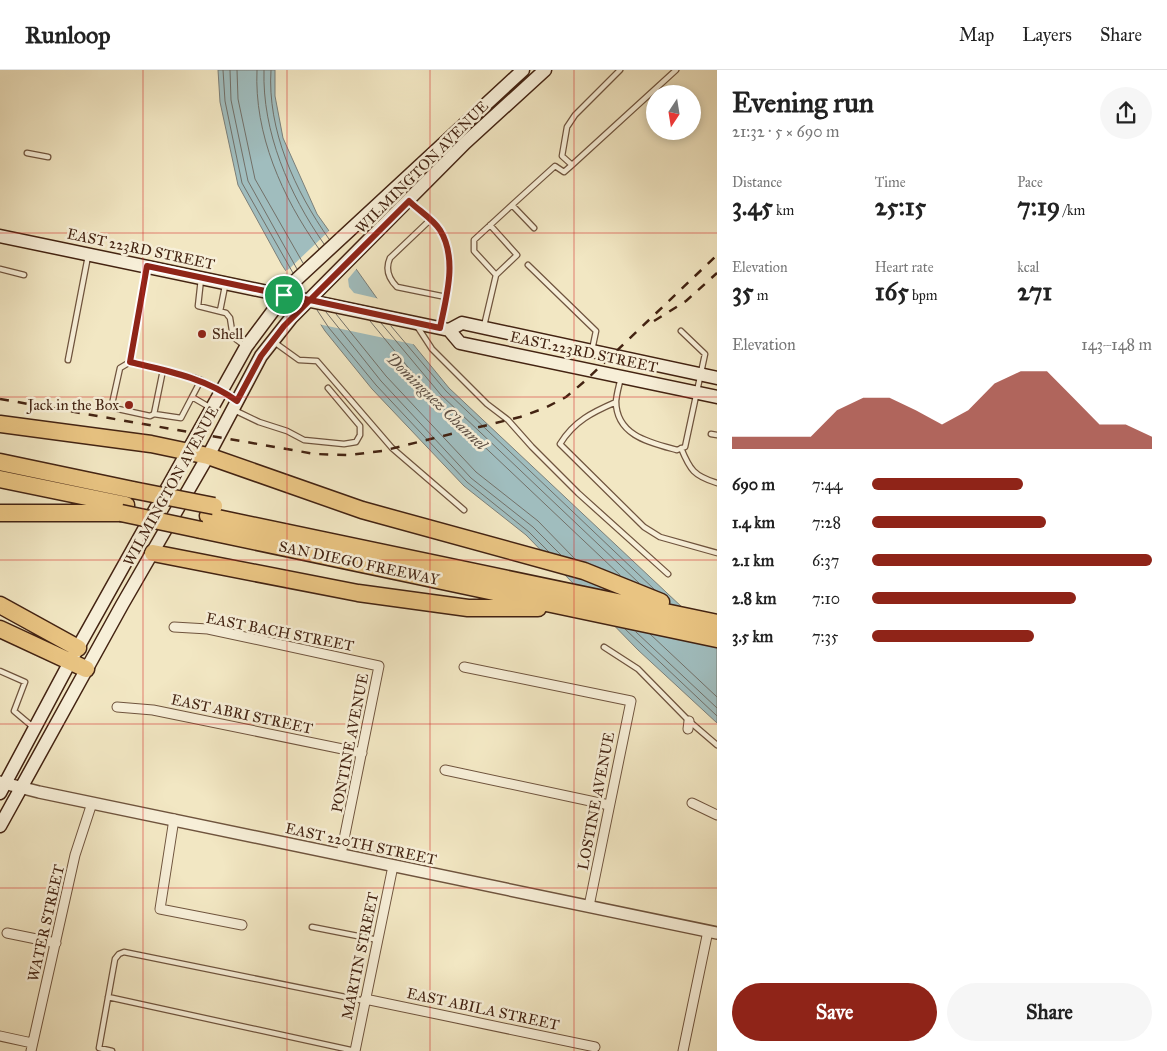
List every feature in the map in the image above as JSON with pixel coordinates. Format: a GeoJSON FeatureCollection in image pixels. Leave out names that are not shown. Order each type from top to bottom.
{"type":"FeatureCollection","features":[{"type":"Feature","properties":{"kind":"highway"},"geometry":{"type":"LineString","coordinates":[[0,424],[189,451],[208,456],[362,510],[584,571],[662,602]]}},
{"type":"Feature","properties":{"kind":"highway","name":"SAN DIEGO FREEWAY"},"geometry":{"type":"LineString","coordinates":[[0,462],[127,502],[207,518],[571,607],[717,639]]}},
{"type":"Feature","properties":{"kind":"highway"},"geometry":{"type":"LineString","coordinates":[[0,472],[127,502]]}},
{"type":"Feature","properties":{"kind":"highway"},"geometry":{"type":"LineString","coordinates":[[0,479],[127,502]]}},
{"type":"Feature","properties":{"kind":"highway","name":"SAN DIEGO FREEWAY"},"geometry":{"type":"LineString","coordinates":[[0,488],[127,502],[207,518],[534,574],[662,602],[713,616]]}},
{"type":"Feature","properties":{"kind":"highway"},"geometry":{"type":"LineString","coordinates":[[0,513],[127,502]]}},
{"type":"Feature","properties":{"kind":"highway"},"geometry":{"type":"LineString","coordinates":[[207,518],[552,592],[717,630]]}},
{"type":"Feature","properties":{"kind":"highway"},"geometry":{"type":"LineString","coordinates":[[152,553],[358,593],[468,608],[571,607]]}},
{"type":"Feature","properties":{"kind":"highway"},"geometry":{"type":"LineString","coordinates":[[552,592],[713,616]]}},
{"type":"Feature","properties":{"kind":"highway"},"geometry":{"type":"LineString","coordinates":[[0,605],[74,654],[86,670]]}},
{"type":"Feature","properties":{"kind":"highway"},"geometry":{"type":"LineString","coordinates":[[0,629],[74,654]]}},
{"type":"Feature","properties":{"kind":"main road","name":"WILMINGTON AVENUE"},"geometry":{"type":"LineString","coordinates":[[2,786],[246,347],[280,296],[523,70]]}},
{"type":"Feature","properties":{"kind":"main road","name":"WILMINGTON AVENUE"},"geometry":{"type":"LineString","coordinates":[[0,826],[208,456],[261,356],[292,318],[465,143],[544,70]]}},
{"type":"Feature","properties":{"kind":"main road","name":"EAST 223RD STREET"},"geometry":{"type":"LineString","coordinates":[[0,236],[445,329],[462,323],[717,378]]}},
{"type":"Feature","properties":{"kind":"main road","name":"EAST 223RD STREET"},"geometry":{"type":"LineString","coordinates":[[445,329],[460,343],[717,397]]}},
{"type":"Feature","properties":{"kind":"main road"},"geometry":{"type":"LineString","coordinates":[[222,390],[235,405]]}},
{"type":"Feature","properties":{"kind":"street","name":"EAST BACH STREET"},"geometry":{"type":"LineString","coordinates":[[174,627],[208,629],[379,666]]}},
{"type":"Feature","properties":{"kind":"street","name":"PONTINE AVENUE"},"geometry":{"type":"LineString","coordinates":[[341,854],[379,666]]}},
{"type":"Feature","properties":{"kind":"street","name":"LOSTINE AVENUE"},"geometry":{"type":"LineString","coordinates":[[464,667],[631,701],[589,906]]}},
{"type":"Feature","properties":{"kind":"street","name":"EAST ABRI STREET"},"geometry":{"type":"LineString","coordinates":[[117,707],[153,710],[362,753]]}},
{"type":"Feature","properties":{"kind":"street"},"geometry":{"type":"LineString","coordinates":[[445,770],[609,805]]}},
{"type":"Feature","properties":{"kind":"street","name":"EAST 220TH STREET"},"geometry":{"type":"LineString","coordinates":[[2,786],[22,788],[174,819],[589,906],[651,915],[713,932]]}},
{"type":"Feature","properties":{"kind":"street","name":"WATER STREET"},"geometry":{"type":"LineString","coordinates":[[31,1047],[75,855],[92,803]]}},
{"type":"Feature","properties":{"kind":"street"},"geometry":{"type":"LineString","coordinates":[[692,803],[717,815]]}},
{"type":"Feature","properties":{"kind":"street"},"geometry":{"type":"LineString","coordinates":[[174,819],[160,910],[242,925]]}},
{"type":"Feature","properties":{"kind":"street","name":"MARTIN STREET"},"geometry":{"type":"LineString","coordinates":[[355,1051],[393,866]]}},
{"type":"Feature","properties":{"kind":"street"},"geometry":{"type":"LineString","coordinates":[[683,1051],[713,932]]}},
{"type":"Feature","properties":{"kind":"street"},"geometry":{"type":"LineString","coordinates":[[7,933],[56,943]]}},
{"type":"Feature","properties":{"kind":"street","name":"EAST ABILA STREET"},"geometry":{"type":"LineString","coordinates":[[365,1000],[595,1047]]}},
{"type":"Feature","properties":{"kind":"street"},"geometry":{"type":"LineString","coordinates":[[0,1036],[31,1047]]}},
{"type":"Feature","properties":{"kind":"lane"},"geometry":{"type":"LineString","coordinates":[[572,165],[562,156],[567,127],[575,116],[620,70]]}},
{"type":"Feature","properties":{"kind":"lane"},"geometry":{"type":"LineString","coordinates":[[496,275],[474,251],[474,240],[555,166],[564,172],[676,70]]}},
{"type":"Feature","properties":{"kind":"lane"},"geometry":{"type":"LineString","coordinates":[[27,153],[48,157]]}},
{"type":"Feature","properties":{"kind":"lane"},"geometry":{"type":"LineString","coordinates":[[409,201],[440,230],[450,257],[445,329]]}},
{"type":"Feature","properties":{"kind":"lane"},"geometry":{"type":"LineString","coordinates":[[512,205],[534,228]]}},
{"type":"Feature","properties":{"kind":"lane"},"geometry":{"type":"LineString","coordinates":[[430,220],[390,258],[387,264],[388,274],[397,287],[446,297]]}},
{"type":"Feature","properties":{"kind":"lane"},"geometry":{"type":"LineString","coordinates":[[484,328],[496,275],[517,255],[490,226]]}},
{"type":"Feature","properties":{"kind":"lane"},"geometry":{"type":"LineString","coordinates":[[68,360],[89,254]]}},
{"type":"Feature","properties":{"kind":"lane"},"geometry":{"type":"LineString","coordinates":[[528,265],[596,331],[592,351]]}},
{"type":"Feature","properties":{"kind":"lane"},"geometry":{"type":"LineString","coordinates":[[130,362],[147,266]]}},
{"type":"Feature","properties":{"kind":"lane"},"geometry":{"type":"LineString","coordinates":[[0,269],[24,275]]}},
{"type":"Feature","properties":{"kind":"lane"},"geometry":{"type":"LineString","coordinates":[[201,278],[198,306],[226,313],[230,318],[233,336],[246,347]]}},
{"type":"Feature","properties":{"kind":"lane"},"geometry":{"type":"LineString","coordinates":[[220,311],[225,283]]}},
{"type":"Feature","properties":{"kind":"lane"},"geometry":{"type":"LineString","coordinates":[[415,323],[432,349],[473,391],[508,420],[578,493],[668,574]]}},
{"type":"Feature","properties":{"kind":"lane"},"geometry":{"type":"LineString","coordinates":[[621,377],[616,402],[623,424],[640,439],[677,450],[685,446],[705,354],[681,331]]}},
{"type":"Feature","properties":{"kind":"lane"},"geometry":{"type":"LineString","coordinates":[[273,341],[299,360],[317,361],[392,448],[464,510]]}},
{"type":"Feature","properties":{"kind":"lane"},"geometry":{"type":"LineString","coordinates":[[201,380],[181,418],[154,414],[150,416],[118,409],[112,404],[120,368],[130,362],[201,380],[222,390]]}},
{"type":"Feature","properties":{"kind":"lane"},"geometry":{"type":"LineString","coordinates":[[154,414],[163,370]]}},
{"type":"Feature","properties":{"kind":"lane"},"geometry":{"type":"LineString","coordinates":[[235,405],[259,422],[287,431],[304,440],[344,444],[356,442],[360,435],[360,426],[328,388]]}},
{"type":"Feature","properties":{"kind":"lane"},"geometry":{"type":"LineString","coordinates":[[192,397],[212,409]]}},
{"type":"Feature","properties":{"kind":"lane"},"geometry":{"type":"LineString","coordinates":[[616,402],[588,414],[568,431],[560,444],[644,528],[660,537],[717,553]]}},
{"type":"Feature","properties":{"kind":"lane"},"geometry":{"type":"LineString","coordinates":[[681,448],[688,465],[699,478],[717,483]]}},
{"type":"Feature","properties":{"kind":"lane"},"geometry":{"type":"LineString","coordinates":[[604,647],[638,670],[688,725],[717,745]]}},
{"type":"Feature","properties":{"kind":"lane"},"geometry":{"type":"LineString","coordinates":[[0,671],[25,682],[14,711],[34,728]]}},
{"type":"Feature","properties":{"kind":"lane"},"geometry":{"type":"LineString","coordinates":[[312,926],[378,940]]}},
{"type":"Feature","properties":{"kind":"lane"},"geometry":{"type":"LineString","coordinates":[[112,1051],[99,1048],[115,959],[124,952],[365,1000]]}},
{"type":"Feature","properties":{"kind":"lane"},"geometry":{"type":"LineString","coordinates":[[108,997],[355,1051]]}},
{"type":"Feature","properties":{"kind":"water","name":"Dominguez Channel"},"geometry":{"type":"Polygon","coordinates":[[[218,70],[275,70],[275,96],[283,138],[317,214],[386,311],[449,388],[717,640],[717,723],[638,650],[526,535],[464,486],[372,389],[325,331],[282,265],[238,185],[220,102],[218,70]]]}},
{"type":"Feature","properties":{"kind":"pier"},"geometry":{"type":"Polygon","coordinates":[[[331,229],[358,267],[348,279],[349,287],[354,293],[380,299],[417,345],[318,324],[283,272],[289,269],[331,229]]]}},
{"type":"Feature","properties":{"kind":"railway"},"geometry":{"type":"LineString","coordinates":[[0,399],[315,454],[349,455],[382,451],[520,417],[545,408],[566,397],[717,255]]}},
{"type":"Feature","properties":{"kind":"railway"},"geometry":{"type":"LineString","coordinates":[[654,321],[686,301],[717,273]]}},
{"type":"Feature","properties":{"kind":"place","name":"Shell"},"geometry":{"type":"Point","coordinates":[202,334]}},
{"type":"Feature","properties":{"kind":"place","name":"Jack in the Box"},"geometry":{"type":"Point","coordinates":[129,405]}},
{"type":"Feature","properties":{"kind":"route"},"geometry":{"type":"LineString","coordinates":[[284,295],[147,266],[130,362],[201,380],[222,390],[237,401],[261,356],[284,326],[310,300],[440,328],[448,286],[450,257],[440,230],[409,201],[310,300],[284,295]]}}]}
